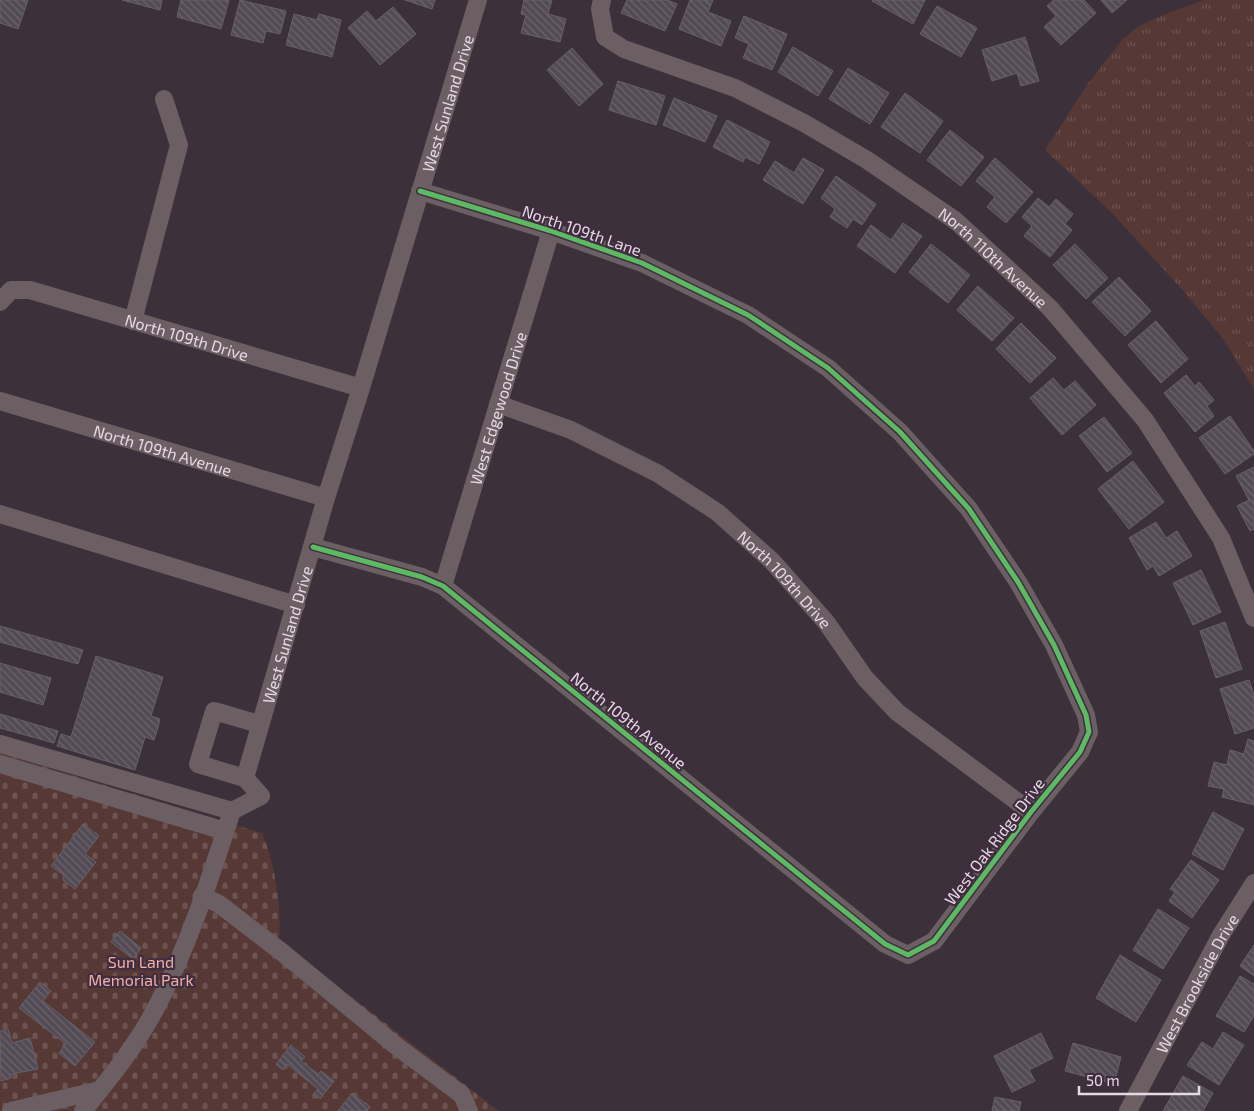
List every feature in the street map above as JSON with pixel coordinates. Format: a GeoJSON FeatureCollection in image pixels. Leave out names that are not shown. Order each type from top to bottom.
{"type":"FeatureCollection","features":[{"type":"Feature","properties":{"kind":"street","name":"West Sunland Drive"},"geometry":{"type":"LineString","coordinates":[[245,778],[259,724],[296,605],[326,498],[478,0]]}},
{"type":"Feature","properties":{"kind":"street","name":"North 110th Avenue"},"geometry":{"type":"LineString","coordinates":[[602,0],[600,9],[605,38],[624,49],[735,88],[804,123],[866,160],[956,221],[1050,308],[1145,420],[1221,538],[1254,618]]}},
{"type":"Feature","properties":{"kind":"street"},"geometry":{"type":"LineString","coordinates":[[133,321],[179,145],[164,99]]}},
{"type":"Feature","properties":{"kind":"street","name":"North 109th Lane"},"geometry":{"type":"LineString","coordinates":[[420,191],[551,231],[642,263],[748,315],[828,368],[900,432],[969,509],[1018,582],[1054,645],[1086,716],[1089,732]]}},
{"type":"Feature","properties":{"kind":"street","name":"West Edgewood Drive"},"geometry":{"type":"LineString","coordinates":[[443,586],[551,231]]}},
{"type":"Feature","properties":{"kind":"street","name":"North 109th Drive"},"geometry":{"type":"LineString","coordinates":[[6,296],[30,290],[361,388]]}},
{"type":"Feature","properties":{"kind":"street","name":"North 109th Avenue"},"geometry":{"type":"LineString","coordinates":[[0,401],[326,498]]}},
{"type":"Feature","properties":{"kind":"street","name":"North 109th Drive"},"geometry":{"type":"LineString","coordinates":[[498,404],[572,430],[657,473],[717,512],[772,561],[826,622],[865,678],[897,712],[1031,812]]}},
{"type":"Feature","properties":{"kind":"street"},"geometry":{"type":"LineString","coordinates":[[0,514],[296,605]]}},
{"type":"Feature","properties":{"kind":"street","name":"North 109th Avenue"},"geometry":{"type":"LineString","coordinates":[[313,547],[422,577],[443,586],[885,944],[908,955]]}},
{"type":"Feature","properties":{"kind":"street"},"geometry":{"type":"LineString","coordinates":[[83,1111],[136,1041],[159,1004],[176,969],[232,811],[261,796],[245,778],[198,764],[214,711],[259,724]]}},
{"type":"Feature","properties":{"kind":"street","name":"West Oak Ridge Drive"},"geometry":{"type":"LineString","coordinates":[[908,955],[934,941],[1031,812],[1080,752],[1089,732]]}},
{"type":"Feature","properties":{"kind":"street"},"geometry":{"type":"LineString","coordinates":[[0,744],[232,811]]}},
{"type":"Feature","properties":{"kind":"street"},"geometry":{"type":"LineString","coordinates":[[0,764],[225,831]]}},
{"type":"Feature","properties":{"kind":"street","name":"West Brookside Drive"},"geometry":{"type":"LineString","coordinates":[[1128,1111],[1221,935],[1254,883]]}},
{"type":"Feature","properties":{"kind":"street"},"geometry":{"type":"LineString","coordinates":[[202,896],[226,910],[462,1095],[469,1111]]}},
{"type":"Feature","properties":{"kind":"street"},"geometry":{"type":"LineString","coordinates":[[12,1111],[100,1090]]}},
{"type":"Feature","properties":{"kind":"green space"},"geometry":{"type":"Polygon","coordinates":[[[1204,0],[1254,0],[1254,389],[1223,339],[1186,294],[1112,213],[1045,150],[1087,85],[1122,40],[1139,26],[1204,0]]]}},
{"type":"Feature","properties":{"kind":"green space","name":"Sun Land Memorial Park"},"geometry":{"type":"Polygon","coordinates":[[[0,753],[262,833],[274,872],[280,928],[279,941],[499,1111],[0,1111],[0,753]]]}},
{"type":"Feature","properties":{"kind":"building"},"geometry":{"type":"Polygon","coordinates":[[[0,0],[28,0],[18,29],[0,23],[0,0]]]}},
{"type":"Feature","properties":{"kind":"building"},"geometry":{"type":"Polygon","coordinates":[[[122,0],[162,0],[160,10],[122,0]]]}},
{"type":"Feature","properties":{"kind":"building"},"geometry":{"type":"Polygon","coordinates":[[[181,0],[229,0],[221,29],[177,17],[181,0]]]}},
{"type":"Feature","properties":{"kind":"building"},"geometry":{"type":"Polygon","coordinates":[[[240,0],[286,11],[280,34],[266,31],[263,43],[231,35],[240,0]]]}},
{"type":"Feature","properties":{"kind":"building"},"geometry":{"type":"Polygon","coordinates":[[[405,0],[435,0],[432,9],[405,0]]]}},
{"type":"Feature","properties":{"kind":"building"},"geometry":{"type":"Polygon","coordinates":[[[524,0],[552,0],[548,14],[566,19],[560,42],[521,33],[526,15],[521,14],[524,0]]]}},
{"type":"Feature","properties":{"kind":"building"},"geometry":{"type":"Polygon","coordinates":[[[627,0],[667,0],[677,4],[665,31],[621,13],[627,0]]]}},
{"type":"Feature","properties":{"kind":"building"},"geometry":{"type":"Polygon","coordinates":[[[690,0],[713,0],[708,12],[731,21],[721,46],[679,29],[690,0]]]}},
{"type":"Feature","properties":{"kind":"building"},"geometry":{"type":"Polygon","coordinates":[[[873,0],[925,0],[913,24],[873,0]]]}},
{"type":"Feature","properties":{"kind":"building"},"geometry":{"type":"Polygon","coordinates":[[[1054,0],[1084,0],[1096,13],[1061,45],[1044,27],[1056,16],[1047,6],[1054,0]]]}},
{"type":"Feature","properties":{"kind":"building"},"geometry":{"type":"Polygon","coordinates":[[[1101,0],[1127,0],[1112,13],[1101,0]]]}},
{"type":"Feature","properties":{"kind":"building"},"geometry":{"type":"Polygon","coordinates":[[[937,6],[977,28],[961,57],[920,34],[937,6]]]}},
{"type":"Feature","properties":{"kind":"building"},"geometry":{"type":"Polygon","coordinates":[[[393,7],[416,34],[380,65],[348,28],[367,11],[376,21],[393,7]]]}},
{"type":"Feature","properties":{"kind":"building"},"geometry":{"type":"Polygon","coordinates":[[[294,14],[317,20],[319,14],[341,20],[332,57],[286,45],[294,14]]]}},
{"type":"Feature","properties":{"kind":"building"},"geometry":{"type":"Polygon","coordinates":[[[744,16],[787,34],[772,70],[743,58],[749,44],[735,38],[744,16]]]}},
{"type":"Feature","properties":{"kind":"building"},"geometry":{"type":"Polygon","coordinates":[[[1025,37],[1039,81],[1021,86],[1017,73],[992,81],[982,50],[1025,37]]]}},
{"type":"Feature","properties":{"kind":"building"},"geometry":{"type":"Polygon","coordinates":[[[793,47],[833,71],[818,96],[778,72],[793,47]]]}},
{"type":"Feature","properties":{"kind":"building"},"geometry":{"type":"Polygon","coordinates":[[[572,48],[603,84],[579,106],[547,70],[572,48]]]}},
{"type":"Feature","properties":{"kind":"building"},"geometry":{"type":"Polygon","coordinates":[[[848,68],[889,93],[870,124],[829,99],[848,68]]]}},
{"type":"Feature","properties":{"kind":"building"},"geometry":{"type":"Polygon","coordinates":[[[618,81],[665,96],[656,125],[609,110],[618,81]]]}},
{"type":"Feature","properties":{"kind":"building"},"geometry":{"type":"Polygon","coordinates":[[[905,93],[943,121],[920,153],[881,127],[905,93]]]}},
{"type":"Feature","properties":{"kind":"building"},"geometry":{"type":"Polygon","coordinates":[[[674,98],[717,116],[705,142],[663,125],[674,98]]]}},
{"type":"Feature","properties":{"kind":"building"},"geometry":{"type":"Polygon","coordinates":[[[727,120],[770,142],[759,164],[745,157],[743,162],[713,147],[727,120]]]}},
{"type":"Feature","properties":{"kind":"building"},"geometry":{"type":"Polygon","coordinates":[[[950,130],[984,157],[961,186],[927,160],[950,130]]]}},
{"type":"Feature","properties":{"kind":"building"},"geometry":{"type":"Polygon","coordinates":[[[803,158],[824,170],[803,204],[763,180],[775,161],[794,173],[803,158]]]}},
{"type":"Feature","properties":{"kind":"building"},"geometry":{"type":"Polygon","coordinates":[[[995,158],[1033,192],[1006,223],[987,207],[995,197],[976,181],[995,158]]]}},
{"type":"Feature","properties":{"kind":"building"},"geometry":{"type":"Polygon","coordinates":[[[836,176],[876,204],[862,225],[853,219],[847,228],[830,217],[835,209],[821,198],[836,176]]]}},
{"type":"Feature","properties":{"kind":"building"},"geometry":{"type":"Polygon","coordinates":[[[1038,198],[1049,207],[1056,199],[1073,214],[1065,224],[1072,230],[1050,257],[1024,236],[1032,226],[1022,217],[1038,198]]]}},
{"type":"Feature","properties":{"kind":"building"},"geometry":{"type":"Polygon","coordinates":[[[903,223],[922,236],[895,273],[857,246],[871,225],[891,240],[903,223]]]}},
{"type":"Feature","properties":{"kind":"building"},"geometry":{"type":"Polygon","coordinates":[[[931,244],[970,275],[948,303],[909,272],[931,244]]]}},
{"type":"Feature","properties":{"kind":"building"},"geometry":{"type":"Polygon","coordinates":[[[1075,244],[1108,278],[1086,299],[1053,265],[1075,244]]]}},
{"type":"Feature","properties":{"kind":"building"},"geometry":{"type":"Polygon","coordinates":[[[1119,277],[1151,311],[1125,336],[1092,302],[1119,277]]]}},
{"type":"Feature","properties":{"kind":"building"},"geometry":{"type":"Polygon","coordinates":[[[978,286],[1014,318],[992,341],[957,310],[978,286]]]}},
{"type":"Feature","properties":{"kind":"building"},"geometry":{"type":"Polygon","coordinates":[[[1156,321],[1188,359],[1161,383],[1128,345],[1156,321]]]}},
{"type":"Feature","properties":{"kind":"building"},"geometry":{"type":"Polygon","coordinates":[[[1021,323],[1056,358],[1030,383],[996,349],[1021,323]]]}},
{"type":"Feature","properties":{"kind":"building"},"geometry":{"type":"Polygon","coordinates":[[[1186,375],[1195,386],[1199,382],[1214,400],[1207,406],[1214,416],[1195,432],[1164,393],[1186,375]]]}},
{"type":"Feature","properties":{"kind":"building"},"geometry":{"type":"Polygon","coordinates":[[[1053,378],[1064,390],[1075,381],[1096,405],[1062,435],[1030,398],[1053,378]]]}},
{"type":"Feature","properties":{"kind":"building"},"geometry":{"type":"Polygon","coordinates":[[[1230,416],[1254,451],[1254,454],[1225,474],[1199,438],[1230,416]]]}},
{"type":"Feature","properties":{"kind":"building"},"geometry":{"type":"Polygon","coordinates":[[[1104,417],[1132,453],[1107,472],[1079,436],[1104,417]]]}},
{"type":"Feature","properties":{"kind":"building"},"geometry":{"type":"Polygon","coordinates":[[[1133,461],[1164,502],[1129,529],[1098,489],[1133,461]]]}},
{"type":"Feature","properties":{"kind":"building"},"geometry":{"type":"Polygon","coordinates":[[[1254,467],[1254,529],[1250,531],[1237,506],[1249,500],[1236,476],[1254,467]]]}},
{"type":"Feature","properties":{"kind":"building"},"geometry":{"type":"Polygon","coordinates":[[[1156,522],[1166,538],[1177,531],[1192,556],[1159,576],[1153,566],[1147,570],[1129,538],[1156,522]]]}},
{"type":"Feature","properties":{"kind":"building"},"geometry":{"type":"Polygon","coordinates":[[[1201,570],[1221,612],[1193,625],[1173,583],[1201,570]]]}},
{"type":"Feature","properties":{"kind":"building"},"geometry":{"type":"Polygon","coordinates":[[[1225,622],[1242,669],[1216,678],[1200,631],[1225,622]]]}},
{"type":"Feature","properties":{"kind":"building"},"geometry":{"type":"Polygon","coordinates":[[[0,626],[83,650],[78,664],[0,642],[0,626]]]}},
{"type":"Feature","properties":{"kind":"building"},"geometry":{"type":"Polygon","coordinates":[[[96,656],[163,677],[151,716],[160,719],[157,731],[154,740],[145,737],[135,770],[57,746],[61,734],[71,737],[96,656]]]}},
{"type":"Feature","properties":{"kind":"building"},"geometry":{"type":"Polygon","coordinates":[[[0,663],[51,678],[43,705],[0,692],[0,663]]]}},
{"type":"Feature","properties":{"kind":"building"},"geometry":{"type":"Polygon","coordinates":[[[1249,680],[1254,695],[1254,728],[1235,734],[1220,689],[1249,680]]]}},
{"type":"Feature","properties":{"kind":"building"},"geometry":{"type":"Polygon","coordinates":[[[0,714],[58,731],[54,743],[0,728],[0,714]]]}},
{"type":"Feature","properties":{"kind":"building"},"geometry":{"type":"Polygon","coordinates":[[[1248,739],[1254,741],[1254,805],[1222,797],[1224,789],[1208,786],[1214,762],[1227,765],[1230,750],[1244,754],[1248,739]]]}},
{"type":"Feature","properties":{"kind":"building"},"geometry":{"type":"Polygon","coordinates":[[[1213,812],[1244,829],[1223,870],[1192,854],[1213,812]]]}},
{"type":"Feature","properties":{"kind":"building"},"geometry":{"type":"Polygon","coordinates":[[[83,824],[99,836],[85,854],[96,862],[75,889],[63,880],[64,875],[51,866],[83,824]]]}},
{"type":"Feature","properties":{"kind":"building"},"geometry":{"type":"Polygon","coordinates":[[[1191,860],[1219,880],[1192,918],[1169,901],[1175,892],[1170,889],[1191,860]]]}},
{"type":"Feature","properties":{"kind":"building"},"geometry":{"type":"Polygon","coordinates":[[[1158,909],[1189,928],[1163,969],[1133,950],[1158,909]]]}},
{"type":"Feature","properties":{"kind":"building"},"geometry":{"type":"Polygon","coordinates":[[[120,931],[141,948],[133,959],[111,942],[120,931]]]}},
{"type":"Feature","properties":{"kind":"building"},"geometry":{"type":"Polygon","coordinates":[[[1254,945],[1254,976],[1240,966],[1254,945]]]}},
{"type":"Feature","properties":{"kind":"building"},"geometry":{"type":"Polygon","coordinates":[[[1120,955],[1161,980],[1136,1022],[1096,998],[1120,955]]]}},
{"type":"Feature","properties":{"kind":"building"},"geometry":{"type":"Polygon","coordinates":[[[1240,976],[1254,984],[1254,1016],[1244,1032],[1216,1016],[1240,976]]]}},
{"type":"Feature","properties":{"kind":"building"},"geometry":{"type":"Polygon","coordinates":[[[40,982],[51,991],[43,1001],[95,1042],[75,1066],[59,1053],[66,1044],[19,1008],[40,982]]]}},
{"type":"Feature","properties":{"kind":"building"},"geometry":{"type":"Polygon","coordinates":[[[8,1029],[12,1043],[30,1038],[38,1069],[11,1074],[11,1078],[1,1081],[0,1031],[8,1029]]]}},
{"type":"Feature","properties":{"kind":"building"},"geometry":{"type":"Polygon","coordinates":[[[1223,1032],[1244,1045],[1219,1085],[1187,1065],[1202,1042],[1213,1049],[1223,1032]]]}},
{"type":"Feature","properties":{"kind":"building"},"geometry":{"type":"Polygon","coordinates":[[[1041,1033],[1053,1058],[1029,1070],[1035,1081],[1012,1092],[994,1056],[1041,1033]]]}},
{"type":"Feature","properties":{"kind":"building"},"geometry":{"type":"Polygon","coordinates":[[[1073,1043],[1121,1057],[1114,1084],[1065,1071],[1073,1043]]]}},
{"type":"Feature","properties":{"kind":"building"},"geometry":{"type":"Polygon","coordinates":[[[291,1045],[305,1057],[301,1061],[318,1074],[321,1071],[334,1081],[320,1099],[314,1094],[318,1089],[287,1064],[283,1070],[276,1064],[291,1045]]]}},
{"type":"Feature","properties":{"kind":"building"},"geometry":{"type":"Polygon","coordinates":[[[1183,1076],[1213,1093],[1203,1111],[1163,1111],[1183,1076]]]}},
{"type":"Feature","properties":{"kind":"building"},"geometry":{"type":"Polygon","coordinates":[[[352,1093],[370,1107],[367,1111],[338,1111],[352,1093]]]}},
{"type":"Feature","properties":{"kind":"building"},"geometry":{"type":"Polygon","coordinates":[[[995,1097],[1021,1102],[1019,1111],[992,1111],[995,1097]]]}},
{"type":"Feature","properties":{"kind":"cycle path"},"geometry":{"type":"LineString","coordinates":[[313,547],[422,577],[443,586],[885,944],[908,955],[934,941],[1031,812],[1080,752],[1089,732],[1086,715],[1054,645],[1018,582],[969,509],[900,432],[828,368],[748,315],[642,263],[551,231],[420,191]]}}]}
